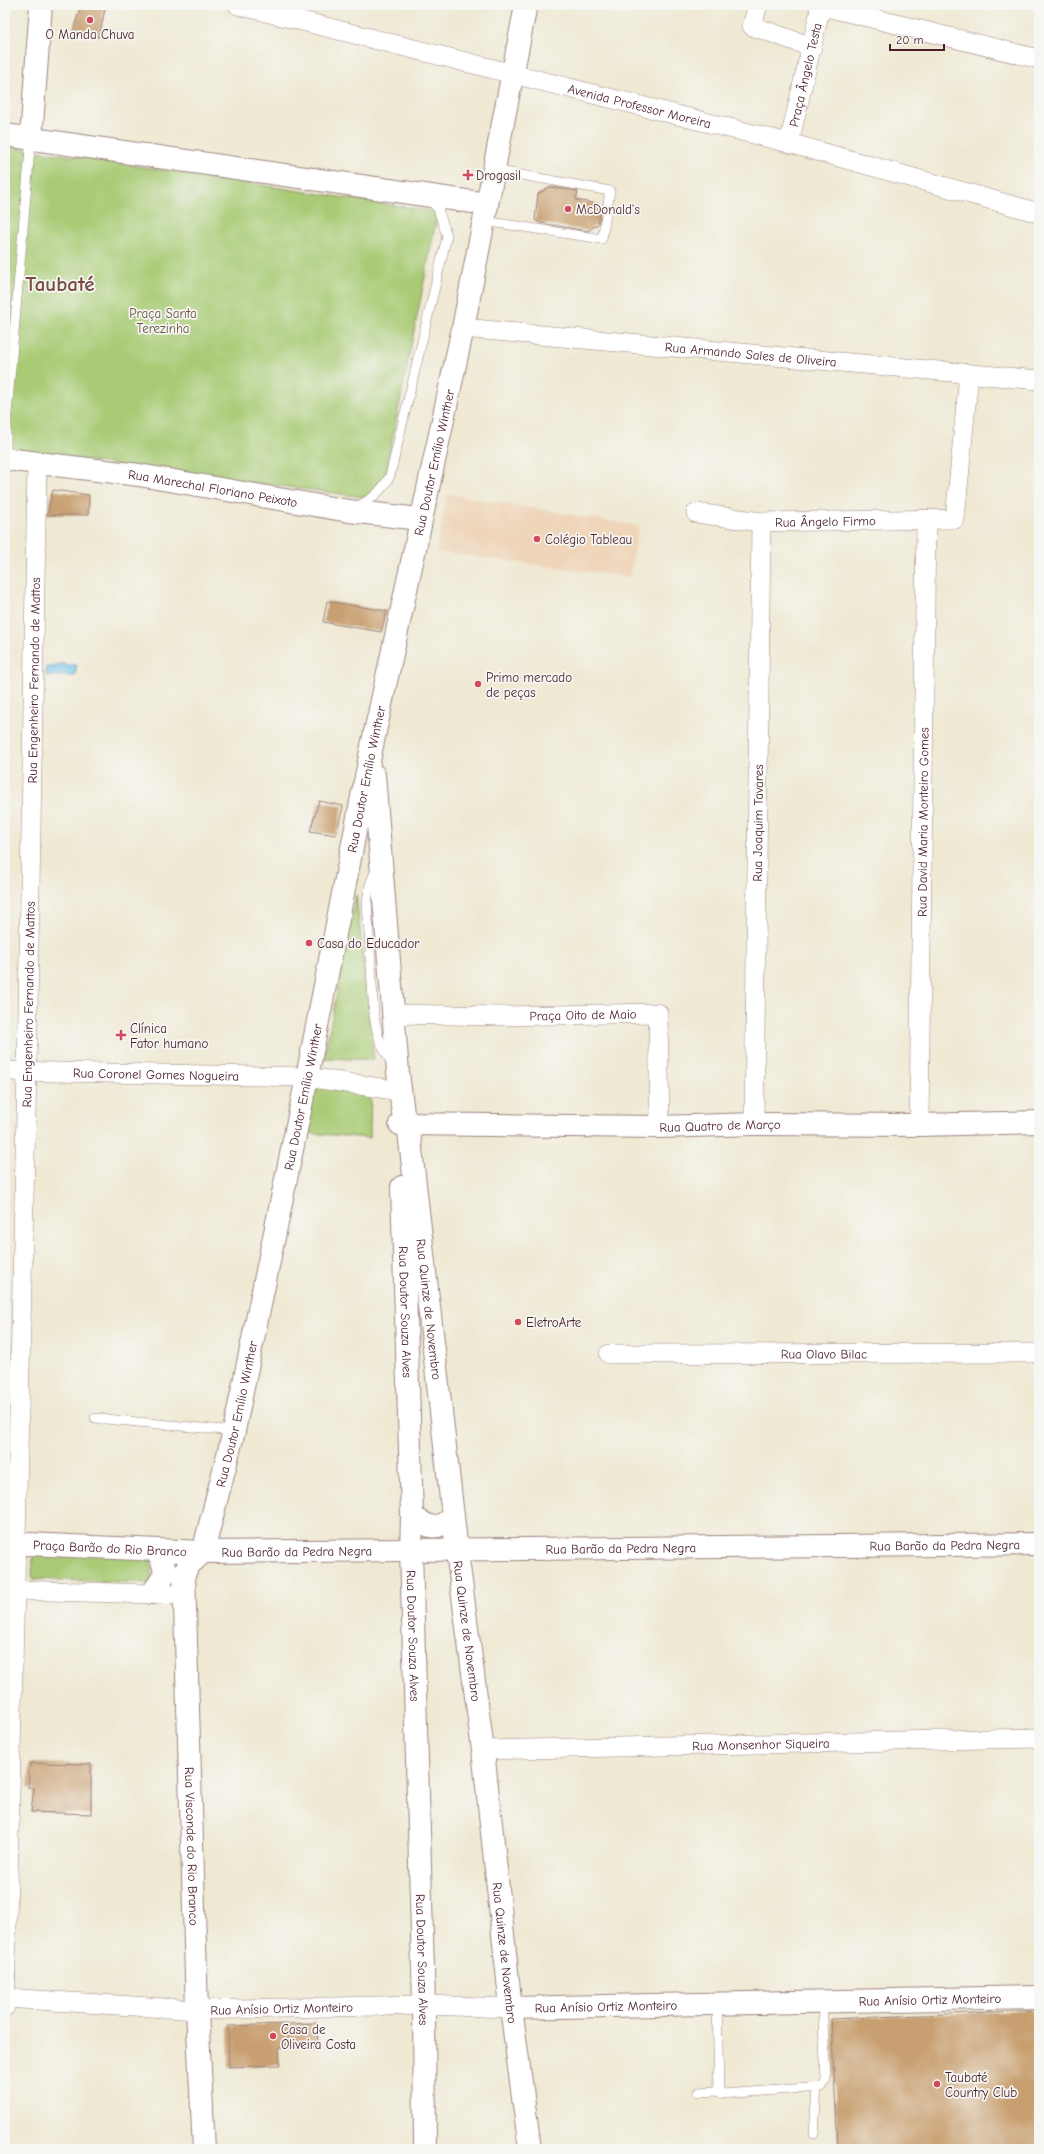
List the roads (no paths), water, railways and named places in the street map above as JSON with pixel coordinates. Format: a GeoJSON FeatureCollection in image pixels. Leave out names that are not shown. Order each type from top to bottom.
{"type":"FeatureCollection","features":[{"type":"Feature","properties":{"kind":"main road"},"geometry":{"type":"LineString","coordinates":[[31,138],[41,5]]}},
{"type":"Feature","properties":{"kind":"main road","name":"Rua Doutor Emílio Winther"},"geometry":{"type":"LineString","coordinates":[[203,1552],[234,1431],[307,1077],[372,746],[420,519],[463,328],[526,5]]}},
{"type":"Feature","properties":{"kind":"main road"},"geometry":{"type":"LineString","coordinates":[[5,135],[426,194],[485,212]]}},
{"type":"Feature","properties":{"kind":"main road","name":"Rua Marechal Floriano Peixoto"},"geometry":{"type":"LineString","coordinates":[[6,459],[139,475],[349,511],[420,519]]}},
{"type":"Feature","properties":{"kind":"main road","name":"Rua Quinze de Novembro"},"geometry":{"type":"LineString","coordinates":[[372,746],[380,862],[399,1082],[483,1750],[512,2008],[530,2149]]}},
{"type":"Feature","properties":{"kind":"main road","name":"Rua Quatro de Março"},"geometry":{"type":"LineString","coordinates":[[404,1120],[660,1127],[754,1124],[919,1125],[1039,1122]]}},
{"type":"Feature","properties":{"kind":"main road","name":"Rua Doutor Souza Alves"},"geometry":{"type":"LineString","coordinates":[[404,1120],[412,1516],[411,1550],[424,2005],[425,2149]]}},
{"type":"Feature","properties":{"kind":"main road"},"geometry":{"type":"LineString","coordinates":[[412,1516],[428,1527],[437,1527],[445,1524],[453,1516]]}},
{"type":"Feature","properties":{"kind":"main road","name":"Praça Barão do Rio Branco"},"geometry":{"type":"LineString","coordinates":[[10,1544],[203,1552]]}},
{"type":"Feature","properties":{"kind":"main road","name":"Rua Barão da Pedra Negra"},"geometry":{"type":"LineString","coordinates":[[203,1552],[457,1551],[1039,1544]]}},
{"type":"Feature","properties":{"kind":"main road"},"geometry":{"type":"LineString","coordinates":[[152,1593],[164,1578],[164,1565],[157,1550]]}},
{"type":"Feature","properties":{"kind":"main road","name":"Rua Visconde do Rio Branco"},"geometry":{"type":"LineString","coordinates":[[203,1552],[189,1565],[184,1573],[184,1594],[197,2010],[204,2149]]}},
{"type":"Feature","properties":{"kind":"main road","name":"Rua Anísio Ortiz Monteiro"},"geometry":{"type":"LineString","coordinates":[[512,2008],[1039,1997]]}},
{"type":"Feature","properties":{"kind":"street","name":"Avenida Professor Moreira"},"geometry":{"type":"LineString","coordinates":[[238,5],[512,75],[789,143],[1039,213]]}},
{"type":"Feature","properties":{"kind":"street"},"geometry":{"type":"LineString","coordinates":[[758,5],[752,26],[812,47]]}},
{"type":"Feature","properties":{"kind":"street"},"geometry":{"type":"LineString","coordinates":[[820,6],[1039,59]]}},
{"type":"Feature","properties":{"kind":"street","name":"Praça Ângelo Testa"},"geometry":{"type":"LineString","coordinates":[[789,143],[812,47],[820,6]]}},
{"type":"Feature","properties":{"kind":"street","name":"Rua Armando Sales de Oliveira"},"geometry":{"type":"LineString","coordinates":[[463,328],[1039,380]]}},
{"type":"Feature","properties":{"kind":"street","name":"Rua Ângelo Firmo"},"geometry":{"type":"LineString","coordinates":[[696,514],[761,522],[955,519],[969,374]]}},
{"type":"Feature","properties":{"kind":"street","name":"Rua Engenheiro Fernando de Mattos"},"geometry":{"type":"LineString","coordinates":[[5,2001],[16,1590],[10,1544],[27,1071],[37,463]]}},
{"type":"Feature","properties":{"kind":"street","name":"Rua David Maria Monteiro Gomes"},"geometry":{"type":"LineString","coordinates":[[919,1125],[926,519]]}},
{"type":"Feature","properties":{"kind":"street","name":"Rua Joaquim Tavares"},"geometry":{"type":"LineString","coordinates":[[754,1124],[761,522]]}},
{"type":"Feature","properties":{"kind":"street","name":"Praça Oito de Maio"},"geometry":{"type":"LineString","coordinates":[[393,1014],[501,1016],[658,1012],[660,1127]]}},
{"type":"Feature","properties":{"kind":"street","name":"Rua Coronel Gomes Nogueira"},"geometry":{"type":"LineString","coordinates":[[5,1071],[307,1077]]}},
{"type":"Feature","properties":{"kind":"street"},"geometry":{"type":"LineString","coordinates":[[307,1077],[399,1082]]}},
{"type":"Feature","properties":{"kind":"street","name":"Rua Olavo Bilac"},"geometry":{"type":"LineString","coordinates":[[609,1354],[1039,1353]]}},
{"type":"Feature","properties":{"kind":"street"},"geometry":{"type":"LineString","coordinates":[[16,1590],[184,1594]]}},
{"type":"Feature","properties":{"kind":"street","name":"Rua Monsenhor Siqueira"},"geometry":{"type":"LineString","coordinates":[[483,1750],[1039,1738]]}},
{"type":"Feature","properties":{"kind":"street","name":"Rua Anísio Ortiz Monteiro"},"geometry":{"type":"LineString","coordinates":[[5,2001],[197,2010],[424,2005],[512,2008]]}},
{"type":"Feature","properties":{"kind":"lane"},"geometry":{"type":"LineString","coordinates":[[6,459],[7,416],[31,138]]}},
{"type":"Feature","properties":{"kind":"lane"},"geometry":{"type":"LineString","coordinates":[[485,212],[602,239],[610,191],[494,170]]}},
{"type":"Feature","properties":{"kind":"lane"},"geometry":{"type":"LineString","coordinates":[[349,511],[374,498],[379,493],[390,476],[392,468],[447,236],[438,209],[426,194]]}},
{"type":"Feature","properties":{"kind":"lane"},"geometry":{"type":"LineString","coordinates":[[380,862],[370,884],[367,901],[374,1016],[377,1034],[382,1048],[399,1082]]}},
{"type":"Feature","properties":{"kind":"lane"},"geometry":{"type":"LineString","coordinates":[[95,1418],[234,1431]]}},
{"type":"Feature","properties":{"kind":"lane"},"geometry":{"type":"LineString","coordinates":[[699,2092],[719,2091],[722,2094],[822,2087],[826,2080],[822,2002]]}},
{"type":"Feature","properties":{"kind":"lane"},"geometry":{"type":"LineString","coordinates":[[716,2004],[719,2091]]}},
{"type":"Feature","properties":{"kind":"lane"},"geometry":{"type":"LineString","coordinates":[[814,2134],[817,2087]]}},
{"type":"Feature","properties":{"kind":"water"},"geometry":{"type":"Polygon","coordinates":[[[57,664],[77,665],[75,676],[46,676],[46,667],[53,667],[57,664]]]}},
{"type":"Feature","properties":{"kind":"place","name":"O Manda Chuva"},"geometry":{"type":"Point","coordinates":[90,20]}},
{"type":"Feature","properties":{"kind":"place","name":"Drogasil"},"geometry":{"type":"Point","coordinates":[468,175]}},
{"type":"Feature","properties":{"kind":"place","name":"McDonald's"},"geometry":{"type":"Point","coordinates":[568,209]}},
{"type":"Feature","properties":{"kind":"place","name":"Colégio Tableau"},"geometry":{"type":"Point","coordinates":[537,539]}},
{"type":"Feature","properties":{"kind":"place","name":"Primo mercado de peças"},"geometry":{"type":"Point","coordinates":[478,684]}},
{"type":"Feature","properties":{"kind":"place","name":"Casa do Educador"},"geometry":{"type":"Point","coordinates":[309,943]}},
{"type":"Feature","properties":{"kind":"place","name":"Clínica Fator humano"},"geometry":{"type":"Point","coordinates":[121,1035]}},
{"type":"Feature","properties":{"kind":"place","name":"EletroArte"},"geometry":{"type":"Point","coordinates":[518,1322]}},
{"type":"Feature","properties":{"kind":"place","name":"Casa de Oliveira Costa"},"geometry":{"type":"Point","coordinates":[273,2036]}},
{"type":"Feature","properties":{"kind":"place","name":"Taubaté Country Club"},"geometry":{"type":"Point","coordinates":[937,2084]}},
{"type":"Feature","properties":{"kind":"district","name":"Taubaté"},"geometry":{"type":"Point","coordinates":[60,284]}},
{"type":"Feature","properties":{"kind":"park label","name":"Praça Santa Terezinha"},"geometry":{"type":"Point","coordinates":[163,320]}}]}
